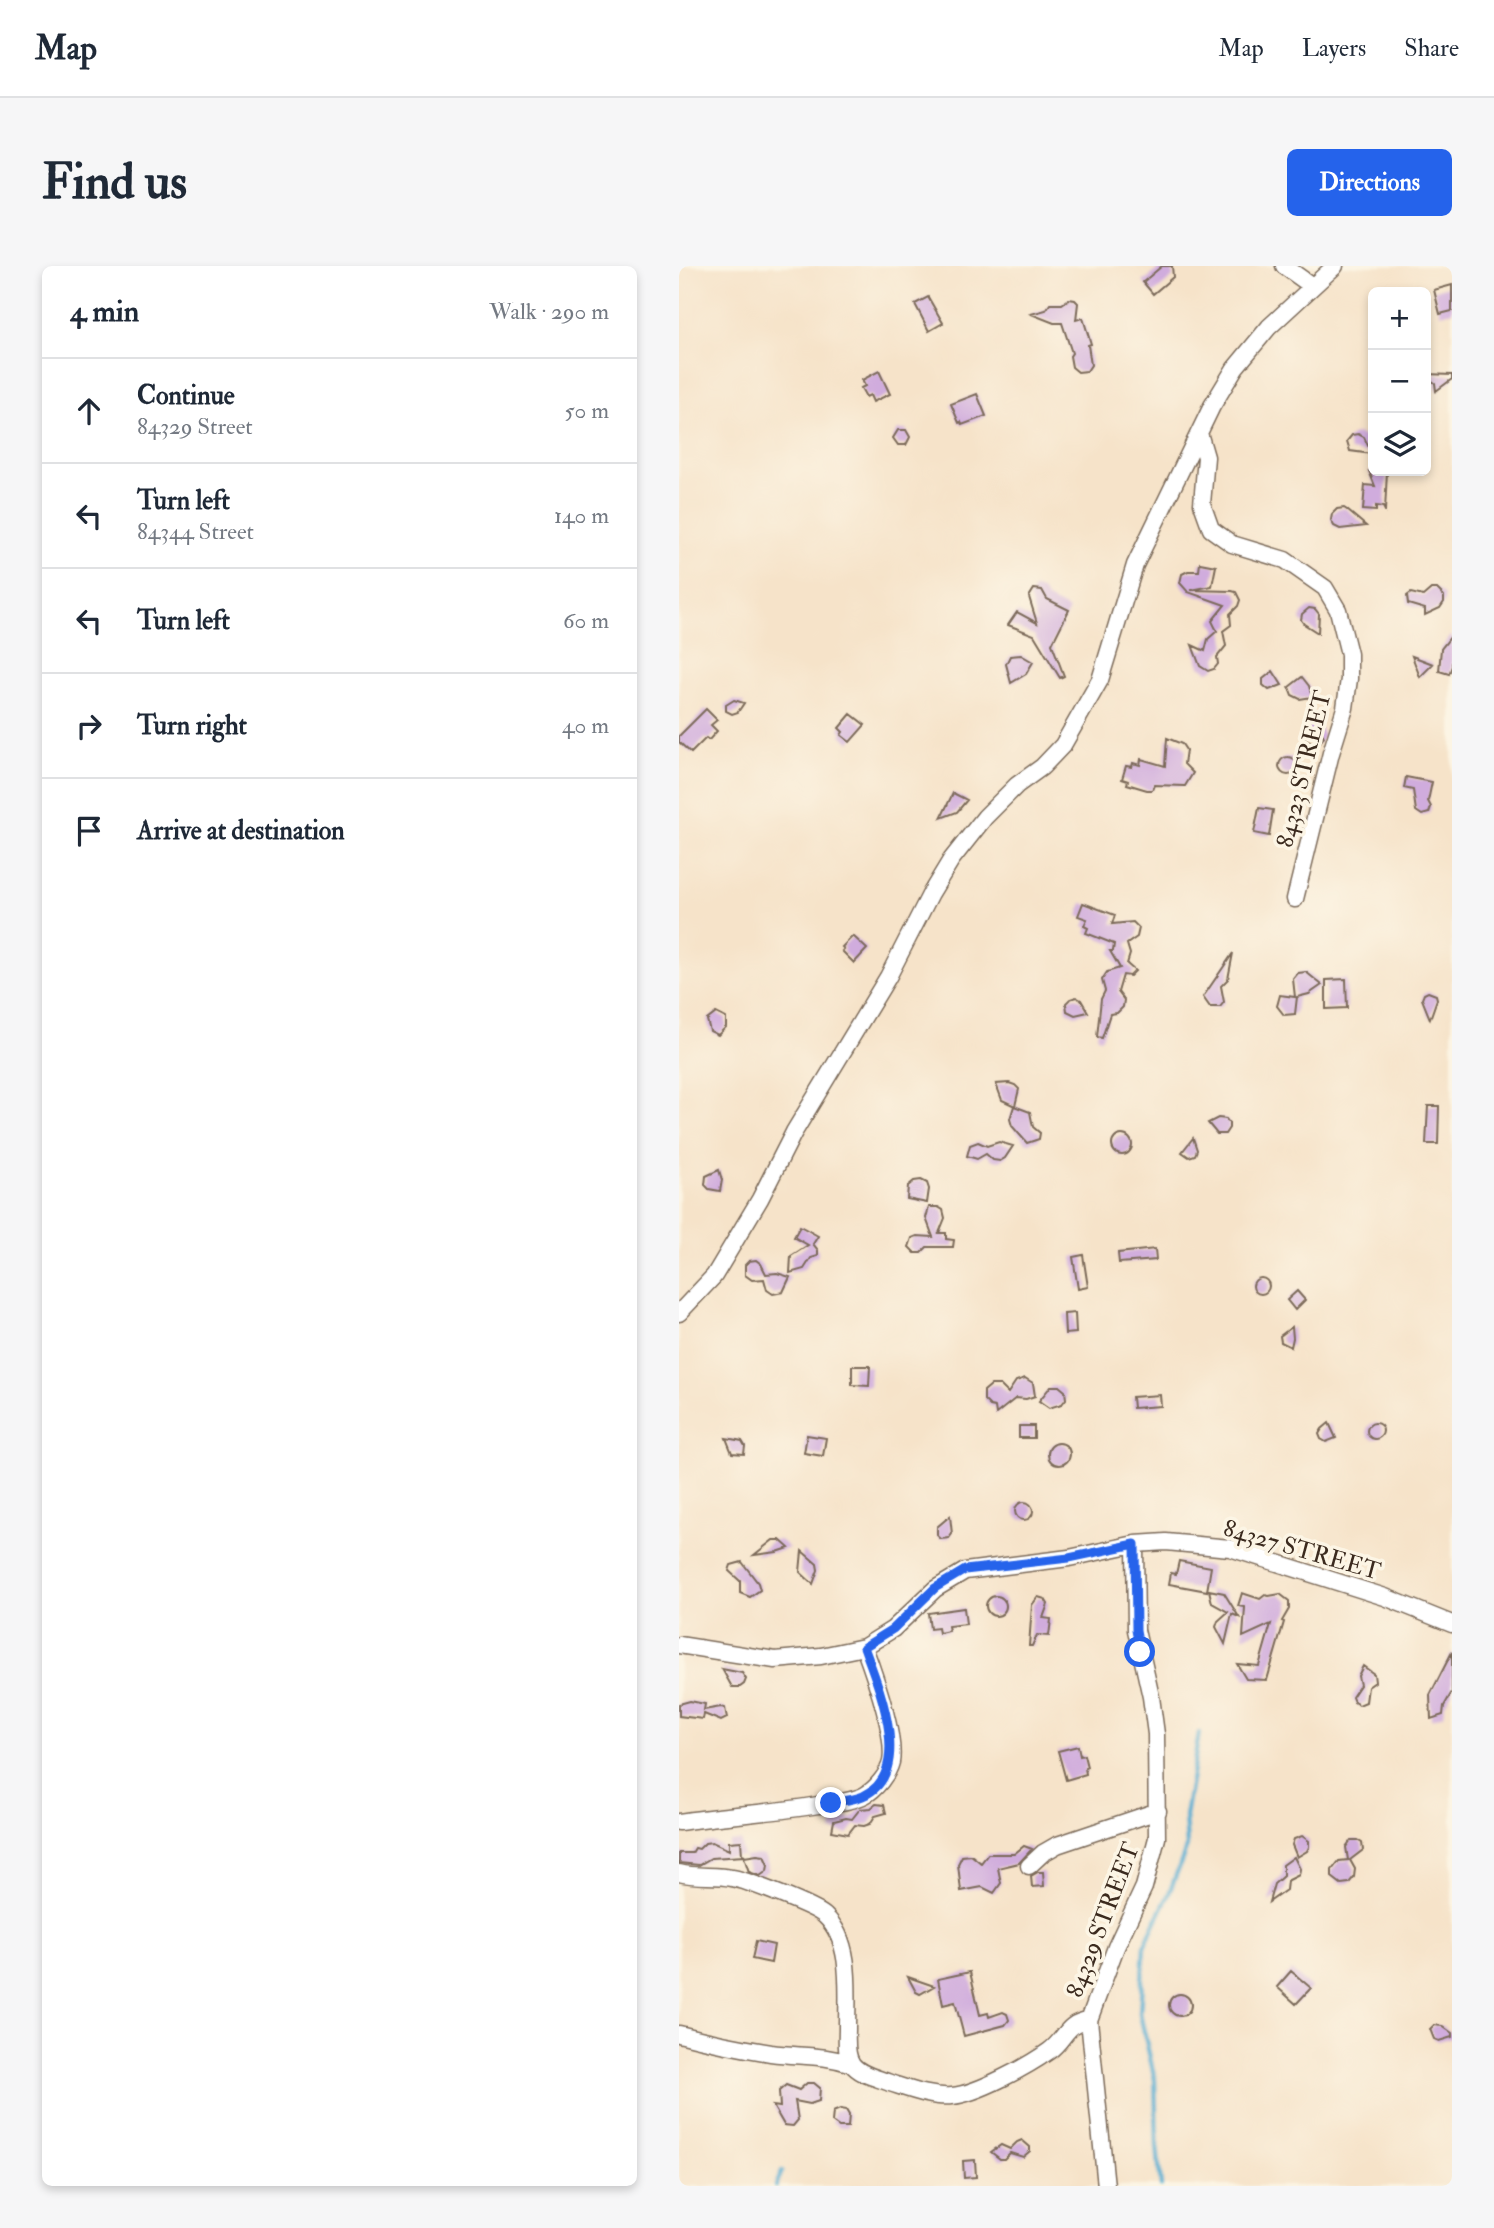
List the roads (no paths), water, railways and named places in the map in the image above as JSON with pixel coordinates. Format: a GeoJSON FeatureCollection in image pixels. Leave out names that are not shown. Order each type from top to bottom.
{"type":"FeatureCollection","features":[{"type":"Feature","properties":{"kind":"street"},"geometry":{"type":"LineString","coordinates":[[1284,266],[1313,286]]}},
{"type":"Feature","properties":{"kind":"street"},"geometry":{"type":"LineString","coordinates":[[679,1312],[714,1276],[760,1199],[794,1132],[888,976],[951,860],[985,817],[1063,745],[1100,680],[1135,565],[1199,433],[1235,368],[1269,327],[1335,266]]}},
{"type":"Feature","properties":{"kind":"street","name":"84323 STREET"},"geometry":{"type":"LineString","coordinates":[[1199,433],[1206,457],[1202,504],[1211,529],[1232,544],[1285,560],[1325,589],[1338,611],[1349,654],[1345,708],[1295,898]]}},
{"type":"Feature","properties":{"kind":"street","name":"84327 STREET"},"geometry":{"type":"LineString","coordinates":[[864,1647],[893,1629],[935,1588],[965,1570],[1069,1558],[1135,1544],[1166,1542],[1230,1548],[1385,1597],[1452,1625]]}},
{"type":"Feature","properties":{"kind":"street","name":"84329 STREET"},"geometry":{"type":"LineString","coordinates":[[1106,2186],[1089,2020],[1116,1947],[1144,1887],[1157,1838],[1156,1734],[1136,1630],[1135,1544]]}},
{"type":"Feature","properties":{"kind":"street"},"geometry":{"type":"LineString","coordinates":[[679,1645],[775,1660],[821,1656],[864,1647],[884,1710],[891,1762],[875,1788],[863,1796],[774,1812],[679,1822]]}},
{"type":"Feature","properties":{"kind":"street"},"geometry":{"type":"LineString","coordinates":[[1029,1866],[1057,1845],[1158,1811]]}},
{"type":"Feature","properties":{"kind":"street"},"geometry":{"type":"LineString","coordinates":[[679,1873],[733,1878],[808,1905],[827,1917],[836,1930],[847,1972],[847,2050],[852,2064]]}},
{"type":"Feature","properties":{"kind":"street"},"geometry":{"type":"LineString","coordinates":[[679,2034],[730,2047],[810,2054],[852,2064],[863,2073],[895,2085],[930,2094],[953,2096],[979,2089],[1032,2061],[1059,2042],[1070,2027],[1077,2022],[1089,2020]]}},
{"type":"Feature","properties":{"kind":"waterway"},"geometry":{"type":"LineString","coordinates":[[1161,2186],[1155,2080],[1140,2014],[1144,1946],[1168,1896],[1187,1846],[1185,1816],[1199,1733]]}},
{"type":"Feature","properties":{"kind":"waterway"},"geometry":{"type":"LineString","coordinates":[[776,2186],[782,2171]]}}]}
